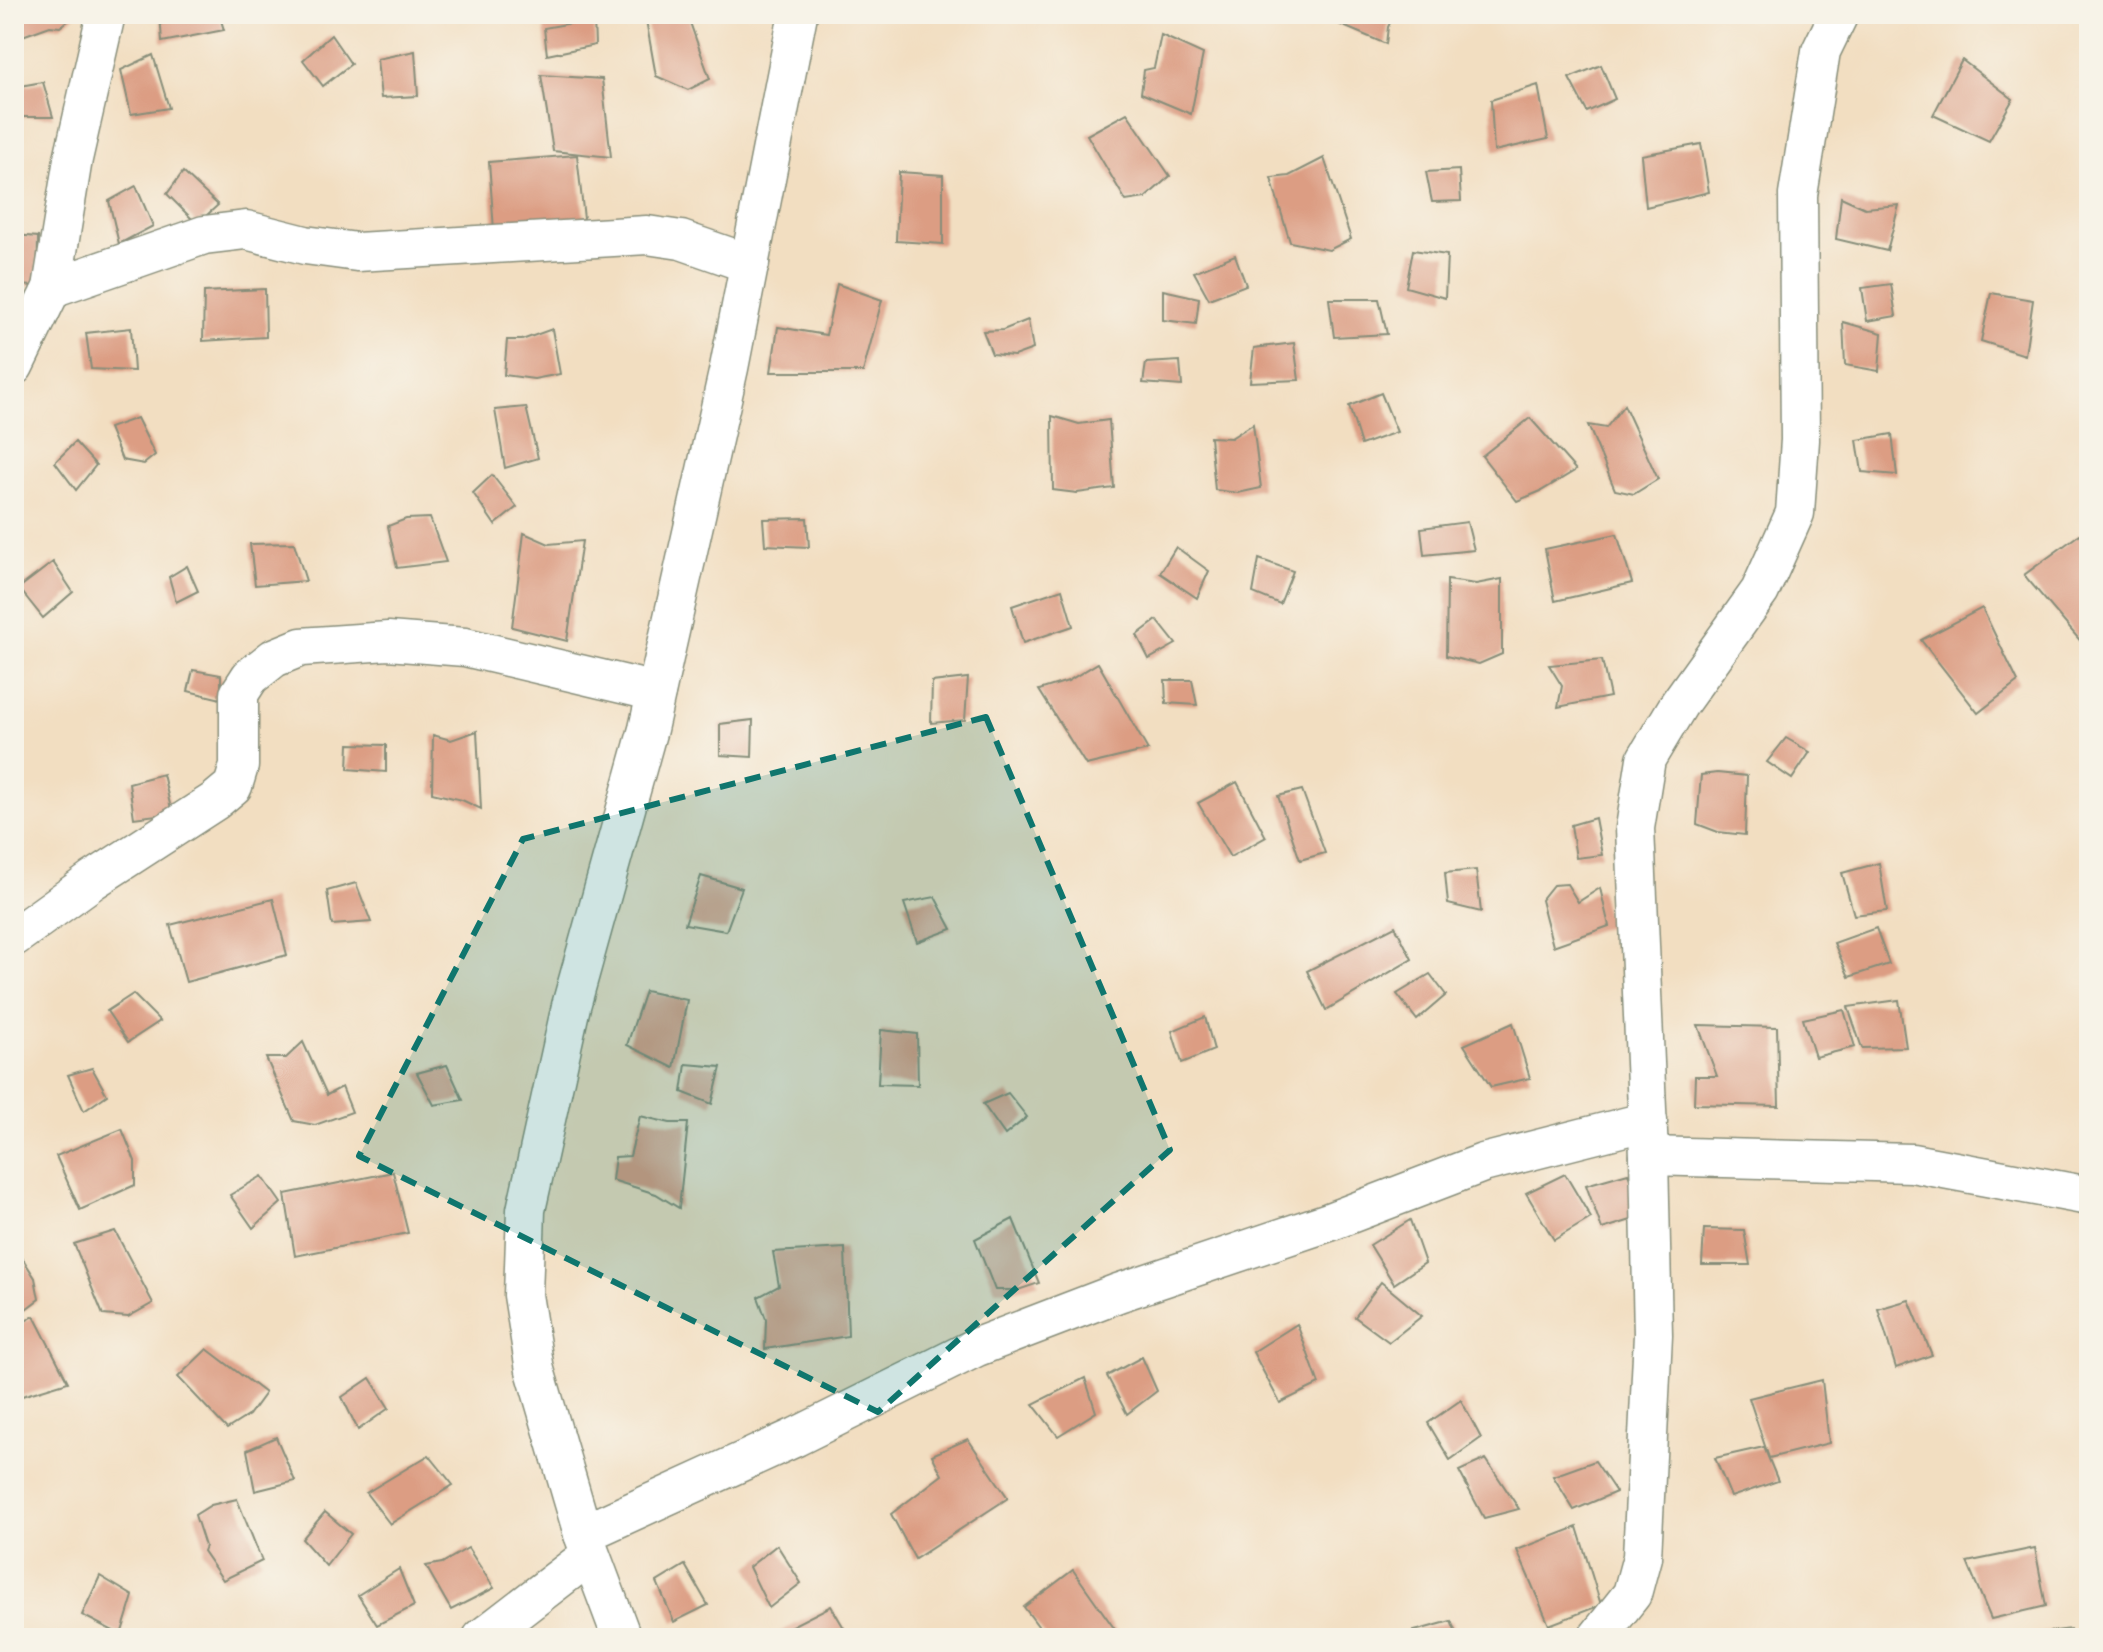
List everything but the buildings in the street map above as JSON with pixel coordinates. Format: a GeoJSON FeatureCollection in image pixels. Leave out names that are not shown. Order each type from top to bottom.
{"type":"FeatureCollection","features":[{"type":"Feature","properties":{"kind":"street"},"geometry":{"type":"LineString","coordinates":[[14,366],[52,288],[73,159],[106,14]]}},
{"type":"Feature","properties":{"kind":"street"},"geometry":{"type":"LineString","coordinates":[[622,1638],[587,1545],[535,1370],[523,1295],[526,1210],[571,1006],[656,692],[729,368],[798,14]]}},
{"type":"Feature","properties":{"kind":"street"},"geometry":{"type":"LineString","coordinates":[[1597,1638],[1632,1594],[1642,1557],[1653,1335],[1649,1138],[1635,828],[1646,759],[1679,704],[1760,591],[1795,513],[1800,440],[1798,195],[1821,51],[1839,14]]}},
{"type":"Feature","properties":{"kind":"street"},"geometry":{"type":"LineString","coordinates":[[52,288],[204,235],[246,230],[305,245],[357,252],[647,235],[681,240],[750,264]]}},
{"type":"Feature","properties":{"kind":"street"},"geometry":{"type":"LineString","coordinates":[[14,937],[233,786],[239,766],[239,694],[250,677],[274,658],[301,647],[388,641],[465,647],[656,692]]}},
{"type":"Feature","properties":{"kind":"street"},"geometry":{"type":"LineString","coordinates":[[482,1638],[587,1545],[977,1347],[1118,1293],[1329,1222],[1483,1163],[1649,1138],[1912,1163],[2089,1196]]}},
{"type":"Feature","properties":{"kind":"highlighted area"},"geometry":{"type":"Polygon","coordinates":[[[986,717],[1170,1150],[878,1412],[359,1156],[523,839],[986,717]]]}}]}
